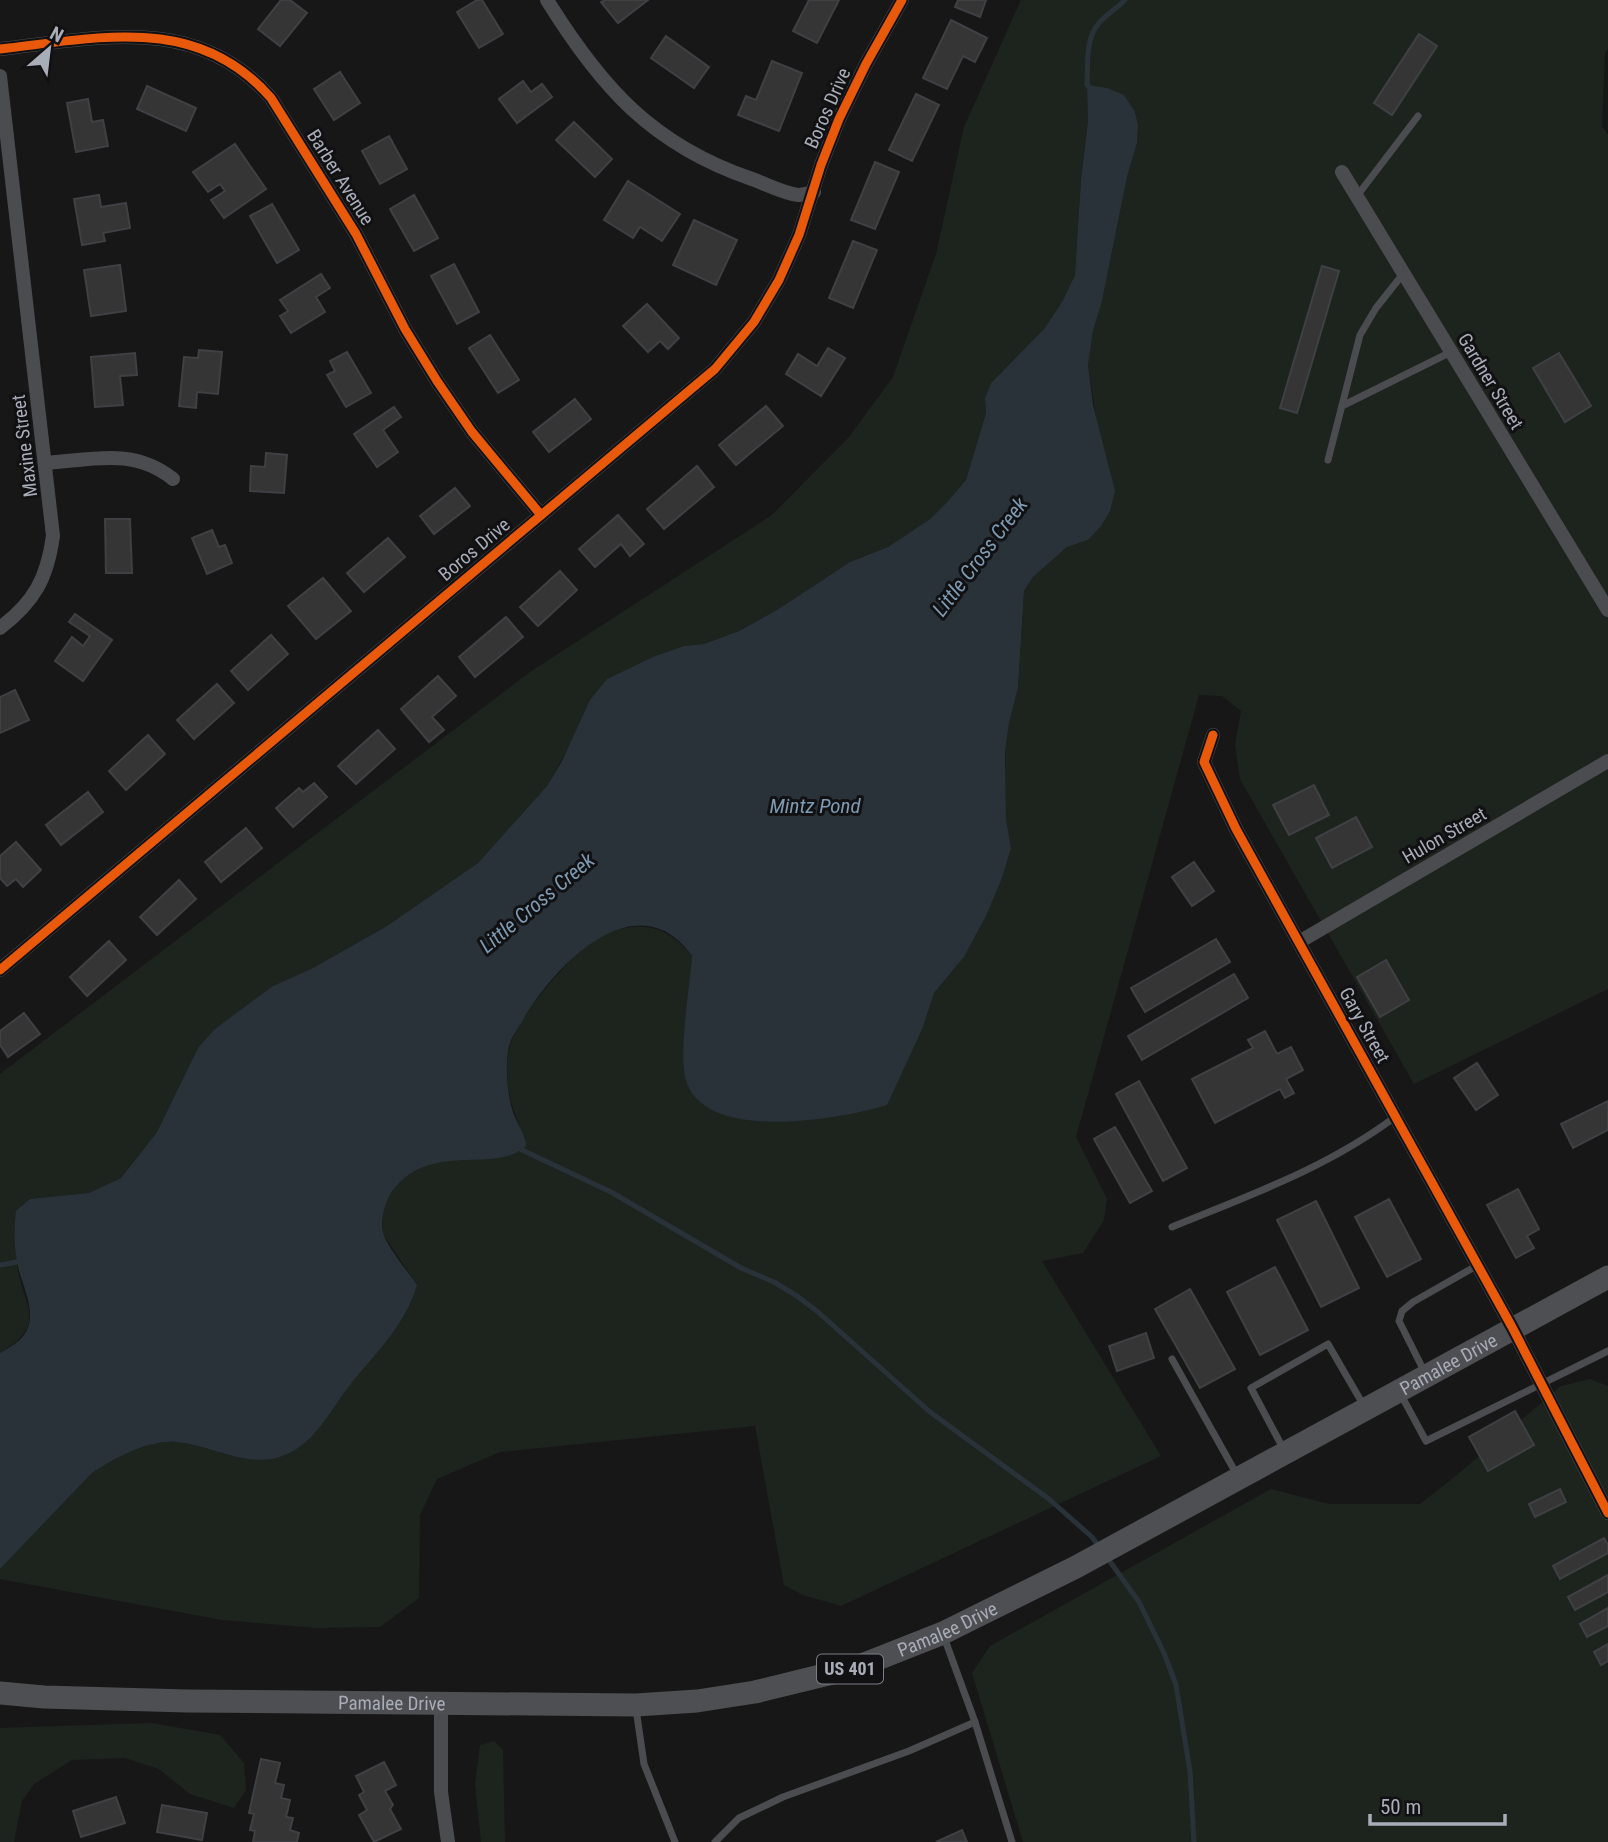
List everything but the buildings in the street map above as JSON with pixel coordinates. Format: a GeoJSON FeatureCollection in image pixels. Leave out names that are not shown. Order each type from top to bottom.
{"type":"FeatureCollection","features":[{"type":"Feature","properties":{"kind":"main road","name":"Pamalee Drive"},"geometry":{"type":"LineString","coordinates":[[0,1693],[187,1701],[636,1705],[697,1701],[769,1689],[857,1667],[943,1633],[1076,1567],[1608,1277]]}},
{"type":"Feature","properties":{"kind":"street"},"geometry":{"type":"LineString","coordinates":[[547,0],[577,49],[608,87],[663,136],[728,171],[798,195],[814,192]]}},
{"type":"Feature","properties":{"kind":"street","name":"Boros Drive"},"geometry":{"type":"LineString","coordinates":[[0,970],[715,369],[754,322],[779,280],[799,235],[839,119],[902,0]]}},
{"type":"Feature","properties":{"kind":"street","name":"Barber Avenue"},"geometry":{"type":"LineString","coordinates":[[0,49],[117,36],[142,36],[178,41],[201,49],[224,59],[253,80],[271,98],[356,233],[405,329],[437,381],[472,432],[541,515]]}},
{"type":"Feature","properties":{"kind":"street","name":"Maxine Street"},"geometry":{"type":"LineString","coordinates":[[0,76],[53,524],[50,560],[41,583],[27,604],[0,628]]}},
{"type":"Feature","properties":{"kind":"street","name":"Gardner Street"},"geometry":{"type":"LineString","coordinates":[[1342,172],[1608,610]]}},
{"type":"Feature","properties":{"kind":"street"},"geometry":{"type":"LineString","coordinates":[[46,463],[128,457],[151,464],[173,479]]}},
{"type":"Feature","properties":{"kind":"street","name":"Gary Street"},"geometry":{"type":"LineString","coordinates":[[1213,735],[1204,761],[1236,829],[1512,1327],[1608,1513]]}},
{"type":"Feature","properties":{"kind":"street","name":"Hulon Street"},"geometry":{"type":"LineString","coordinates":[[1299,942],[1608,761]]}},
{"type":"Feature","properties":{"kind":"street"},"geometry":{"type":"LineString","coordinates":[[441,1704],[441,1792],[448,1842]]}},
{"type":"Feature","properties":{"kind":"lane"},"geometry":{"type":"LineString","coordinates":[[1356,196],[1418,116]]}},
{"type":"Feature","properties":{"kind":"lane"},"geometry":{"type":"LineString","coordinates":[[1328,460],[1360,335],[1376,308],[1403,273]]}},
{"type":"Feature","properties":{"kind":"lane"},"geometry":{"type":"LineString","coordinates":[[1342,407],[1451,352]]}},
{"type":"Feature","properties":{"kind":"lane"},"geometry":{"type":"LineString","coordinates":[[1171,1227],[1305,1173],[1369,1136],[1395,1117]]}},
{"type":"Feature","properties":{"kind":"lane"},"geometry":{"type":"LineString","coordinates":[[1427,1377],[1399,1321],[1402,1311],[1478,1265]]}},
{"type":"Feature","properties":{"kind":"lane"},"geometry":{"type":"LineString","coordinates":[[1286,1454],[1251,1388],[1328,1344],[1366,1410]]}},
{"type":"Feature","properties":{"kind":"lane"},"geometry":{"type":"LineString","coordinates":[[1399,1392],[1426,1441],[1608,1351]]}},
{"type":"Feature","properties":{"kind":"lane"},"geometry":{"type":"LineString","coordinates":[[1171,1359],[1239,1479]]}},
{"type":"Feature","properties":{"kind":"lane"},"geometry":{"type":"LineString","coordinates":[[943,1633],[975,1722],[1012,1842]]}},
{"type":"Feature","properties":{"kind":"lane"},"geometry":{"type":"LineString","coordinates":[[636,1705],[644,1764],[675,1842]]}},
{"type":"Feature","properties":{"kind":"lane"},"geometry":{"type":"LineString","coordinates":[[715,1842],[739,1818],[783,1797],[909,1751],[975,1722]]}},
{"type":"Feature","properties":{"kind":"shaded area"},"geometry":{"type":"Polygon","coordinates":[[[1021,0],[1608,0],[1608,49],[1605,53],[1602,126],[1608,135],[1608,989],[1414,1084],[1240,779],[1235,745],[1241,711],[1222,696],[1199,695],[1076,1137],[1107,1199],[1104,1220],[1083,1253],[1042,1261],[1161,1456],[841,1606],[803,1595],[784,1585],[755,1426],[500,1452],[437,1479],[420,1515],[419,1598],[380,1627],[317,1628],[222,1620],[0,1579],[0,1569],[92,1473],[121,1456],[154,1444],[176,1442],[265,1460],[295,1450],[312,1436],[398,1325],[417,1285],[383,1234],[383,1215],[388,1196],[400,1180],[420,1168],[438,1161],[506,1156],[526,1139],[509,1094],[507,1070],[512,1039],[527,1013],[550,983],[576,955],[594,941],[624,928],[653,928],[680,943],[692,957],[684,1054],[686,1079],[923,1027],[934,993],[964,957],[986,916],[1011,848],[1006,819],[1005,752],[1018,688],[1024,591],[1033,577],[1067,547],[1088,540],[1110,511],[1088,365],[1093,331],[1137,143],[1138,125],[1135,112],[1087,85],[1088,121],[1075,275],[1062,302],[1044,329],[991,383],[985,398],[986,413],[966,480],[950,499],[930,519],[888,547],[850,562],[777,610],[739,631],[704,644],[684,646],[655,656],[607,679],[547,786],[478,863],[387,926],[313,968],[273,986],[198,1048],[157,1132],[121,1178],[89,1193],[30,1199],[17,1257],[29,1322],[16,1342],[0,1353],[0,1074],[530,672],[772,515],[849,437],[893,377],[936,254],[964,127],[1021,0]]]}},
{"type":"Feature","properties":{"kind":"shaded area"},"geometry":{"type":"Polygon","coordinates":[[[1590,1379],[1608,1386],[1608,1842],[1023,1842],[972,1673],[990,1646],[1271,1489],[1329,1504],[1420,1504],[1561,1386],[1590,1379]]]}},
{"type":"Feature","properties":{"kind":"shaded area"},"geometry":{"type":"Polygon","coordinates":[[[152,1723],[220,1735],[244,1763],[246,1790],[234,1808],[190,1794],[159,1769],[125,1758],[72,1760],[34,1784],[22,1801],[14,1842],[0,1842],[0,1728],[152,1723]]]}},
{"type":"Feature","properties":{"kind":"shaded area"},"geometry":{"type":"Polygon","coordinates":[[[494,1741],[503,1750],[505,1842],[481,1842],[475,1784],[480,1745],[494,1741]]]}},
{"type":"Feature","properties":{"kind":"water","name":"Mintz Pond"},"geometry":{"type":"Polygon","coordinates":[[[1087,85],[1107,88],[1124,95],[1135,112],[1138,125],[1137,143],[1093,331],[1088,365],[1093,405],[1115,491],[1110,511],[1101,526],[1088,540],[1067,547],[1033,577],[1024,591],[1018,688],[1005,752],[1006,819],[1011,848],[986,916],[964,957],[934,993],[923,1027],[887,1105],[839,1116],[776,1122],[745,1120],[719,1113],[698,1100],[686,1080],[683,1054],[692,956],[670,934],[647,926],[623,928],[598,939],[555,976],[537,999],[510,1043],[507,1060],[508,1091],[526,1146],[513,1154],[498,1158],[426,1166],[409,1175],[390,1194],[383,1218],[384,1236],[417,1285],[399,1325],[312,1436],[295,1450],[265,1460],[176,1442],[154,1444],[132,1451],[92,1473],[0,1569],[0,1353],[24,1335],[30,1315],[16,1255],[16,1211],[30,1199],[89,1193],[121,1178],[157,1132],[198,1048],[215,1029],[273,986],[313,968],[387,926],[478,863],[547,786],[562,761],[590,700],[607,679],[655,656],[684,646],[704,644],[739,631],[777,610],[850,562],[888,547],[930,519],[949,500],[966,480],[986,413],[985,398],[991,383],[1044,329],[1062,302],[1075,275],[1088,121],[1087,85]]]}},
{"type":"Feature","properties":{"kind":"waterway","name":"Little Cross Creek"},"geometry":{"type":"LineString","coordinates":[[1090,88],[1087,85],[1091,36],[1099,23],[1125,0]]}},
{"type":"Feature","properties":{"kind":"waterway"},"geometry":{"type":"LineString","coordinates":[[519,1146],[522,1150],[611,1192],[741,1268],[774,1282],[797,1296],[930,1412],[1049,1499],[1092,1537],[1100,1548]]}},
{"type":"Feature","properties":{"kind":"waterway"},"geometry":{"type":"LineString","coordinates":[[0,1265],[17,1262],[22,1257]]}},
{"type":"Feature","properties":{"kind":"waterway"},"geometry":{"type":"LineString","coordinates":[[1106,1556],[1139,1602],[1176,1685],[1190,1771],[1194,1842]]}},
{"type":"Feature","properties":{"kind":"cycle path"},"geometry":{"type":"LineString","coordinates":[[0,970],[715,369],[754,322],[779,280],[799,235],[839,119],[902,0]]}},
{"type":"Feature","properties":{"kind":"cycle path"},"geometry":{"type":"LineString","coordinates":[[0,49],[109,37],[144,38],[179,42],[211,53],[242,71],[271,98],[356,234],[405,329],[437,381],[472,432],[541,515]]}},
{"type":"Feature","properties":{"kind":"cycle path"},"geometry":{"type":"LineString","coordinates":[[1213,735],[1204,762],[1236,829],[1512,1327],[1608,1513]]}}]}
